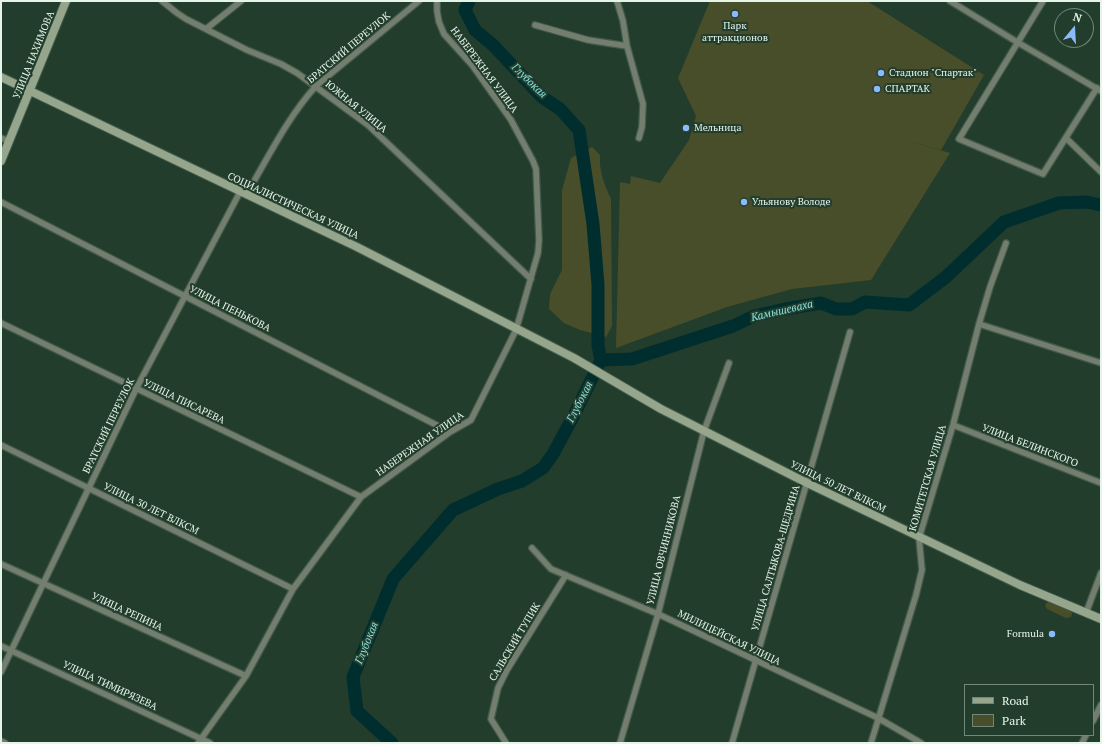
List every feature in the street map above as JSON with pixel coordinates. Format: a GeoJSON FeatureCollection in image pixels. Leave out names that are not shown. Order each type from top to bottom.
{"type":"FeatureCollection","features":[{"type":"Feature","properties":{"kind":"main road","name":"УЛИЦА НАХИМОВА"},"geometry":{"type":"LineString","coordinates":[[1,161],[66,1]]}},
{"type":"Feature","properties":{"kind":"main road","name":"СОЦИАЛИСТИЧЕСКАЯ УЛИЦА"},"geometry":{"type":"LineString","coordinates":[[1,77],[357,247],[516,330],[574,358]]}},
{"type":"Feature","properties":{"kind":"main road","name":"УЛИЦА 50 ЛЕТ ВЛКСМ"},"geometry":{"type":"LineString","coordinates":[[574,358],[661,409],[807,483],[1020,585],[1101,619]]}},
{"type":"Feature","properties":{"kind":"street","name":"ЮЖНАЯ УЛИЦА"},"geometry":{"type":"LineString","coordinates":[[162,1],[182,16],[206,29],[253,53],[290,68],[368,125],[531,279]]}},
{"type":"Feature","properties":{"kind":"street"},"geometry":{"type":"LineString","coordinates":[[206,29],[241,1]]}},
{"type":"Feature","properties":{"kind":"street","name":"БРАТСКИЙ ПЕРЕУЛОК"},"geometry":{"type":"LineString","coordinates":[[1,672],[136,389],[243,193],[287,123],[316,86],[419,1]]}},
{"type":"Feature","properties":{"kind":"street","name":"НАБЕРЕЖНАЯ УЛИЦА"},"geometry":{"type":"LineString","coordinates":[[199,740],[246,676],[293,589],[360,497],[450,432],[471,420],[516,330],[538,253],[536,169],[511,120],[472,65],[444,34],[437,12],[438,1]]}},
{"type":"Feature","properties":{"kind":"street"},"geometry":{"type":"LineString","coordinates":[[617,1],[624,21],[627,46],[643,104],[642,127],[639,138]]}},
{"type":"Feature","properties":{"kind":"street"},"geometry":{"type":"LineString","coordinates":[[950,1],[1017,42],[1099,89],[1043,174],[959,139],[1017,42],[1043,1]]}},
{"type":"Feature","properties":{"kind":"street"},"geometry":{"type":"LineString","coordinates":[[535,25],[588,40],[627,46]]}},
{"type":"Feature","properties":{"kind":"street"},"geometry":{"type":"LineString","coordinates":[[1,138],[9,141]]}},
{"type":"Feature","properties":{"kind":"street"},"geometry":{"type":"LineString","coordinates":[[1066,138],[1101,172]]}},
{"type":"Feature","properties":{"kind":"street","name":"УЛИЦА ПЕНЬКОВА"},"geometry":{"type":"LineString","coordinates":[[1,202],[450,432]]}},
{"type":"Feature","properties":{"kind":"street","name":"КОМИТЕТСКАЯ УЛИЦА"},"geometry":{"type":"LineString","coordinates":[[871,743],[916,596],[922,570],[920,538],[953,425],[990,286],[1006,243]]}},
{"type":"Feature","properties":{"kind":"street","name":"УЛИЦА ПИСАРЕВА"},"geometry":{"type":"LineString","coordinates":[[1,323],[360,497]]}},
{"type":"Feature","properties":{"kind":"street"},"geometry":{"type":"LineString","coordinates":[[979,324],[1101,363]]}},
{"type":"Feature","properties":{"kind":"street","name":"УЛИЦА САЛТЫКОВА-ЩЕДРИНА"},"geometry":{"type":"LineString","coordinates":[[732,743],[850,332]]}},
{"type":"Feature","properties":{"kind":"street","name":"УЛИЦА ОВЧИННИКОВА"},"geometry":{"type":"LineString","coordinates":[[620,743],[658,614],[704,431],[729,363]]}},
{"type":"Feature","properties":{"kind":"street","name":"УЛИЦА БЕЛИНСКОГО"},"geometry":{"type":"LineString","coordinates":[[953,425],[1101,483]]}},
{"type":"Feature","properties":{"kind":"street","name":"УЛИЦА 30 ЛЕТ ВЛКСМ"},"geometry":{"type":"LineString","coordinates":[[1,445],[293,589]]}},
{"type":"Feature","properties":{"kind":"street","name":"МИЛИЦЕЙСКАЯ УЛИЦА"},"geometry":{"type":"LineString","coordinates":[[532,548],[551,569],[658,614],[878,718],[921,743]]}},
{"type":"Feature","properties":{"kind":"street","name":"УЛИЦА РЕПИНА"},"geometry":{"type":"LineString","coordinates":[[1,564],[246,676]]}},
{"type":"Feature","properties":{"kind":"street"},"geometry":{"type":"LineString","coordinates":[[1086,613],[1101,572]]}},
{"type":"Feature","properties":{"kind":"street","name":"САЛЬСКИЙ ТУПИК"},"geometry":{"type":"LineString","coordinates":[[506,743],[491,719],[498,688],[507,670],[566,575]]}},
{"type":"Feature","properties":{"kind":"street","name":"УЛИЦА ТИМИРЯЗЕВА"},"geometry":{"type":"LineString","coordinates":[[1,646],[199,740],[210,743]]}},
{"type":"Feature","properties":{"kind":"street"},"geometry":{"type":"LineString","coordinates":[[1094,720],[1101,705]]}},
{"type":"Feature","properties":{"kind":"street"},"geometry":{"type":"LineString","coordinates":[[1,742],[5,743]]}},
{"type":"Feature","properties":{"kind":"green space"},"geometry":{"type":"Polygon","coordinates":[[[710,1],[867,1],[984,75],[941,150],[898,138],[950,153],[871,280],[792,289],[727,307],[616,348],[620,182],[630,184],[631,176],[660,183],[689,140],[696,116],[678,78],[710,1]]]}},
{"type":"Feature","properties":{"kind":"green space"},"geometry":{"type":"Polygon","coordinates":[[[592,147],[600,155],[602,177],[611,199],[612,326],[606,337],[580,330],[564,323],[549,309],[550,294],[562,270],[562,190],[571,158],[592,147]]]}},
{"type":"Feature","properties":{"kind":"green space"},"geometry":{"type":"Polygon","coordinates":[[[1049,601],[1071,610],[1071,617],[1066,618],[1047,609],[1045,605],[1049,601]]]}},
{"type":"Feature","properties":{"kind":"waterway","name":"Глубокая"},"geometry":{"type":"LineString","coordinates":[[392,743],[357,711],[353,677],[393,579],[453,510],[498,489],[522,481],[543,468],[553,454],[574,415],[601,360],[598,346],[598,285],[593,224],[579,130],[560,109],[542,97],[493,45],[475,30],[465,10],[469,1]]}},
{"type":"Feature","properties":{"kind":"waterway","name":"Камышеваха"},"geometry":{"type":"LineString","coordinates":[[601,360],[632,359],[733,326],[754,316],[785,309],[821,303],[836,309],[852,309],[865,302],[909,305],[946,277],[1004,222],[1059,203],[1086,202],[1101,205]]}},
{"type":"Feature","properties":{"kind":"place","name":"Парк аттракционов"},"geometry":{"type":"Point","coordinates":[735,14]}},
{"type":"Feature","properties":{"kind":"place","name":"Стадион \"Спартак\""},"geometry":{"type":"Point","coordinates":[881,73]}},
{"type":"Feature","properties":{"kind":"place","name":"СПАРТАК"},"geometry":{"type":"Point","coordinates":[877,89]}},
{"type":"Feature","properties":{"kind":"place","name":"Мельница"},"geometry":{"type":"Point","coordinates":[686,128]}},
{"type":"Feature","properties":{"kind":"place","name":"Ульянову Володе"},"geometry":{"type":"Point","coordinates":[744,202]}},
{"type":"Feature","properties":{"kind":"place","name":"Formula"},"geometry":{"type":"Point","coordinates":[1052,634]}}]}
